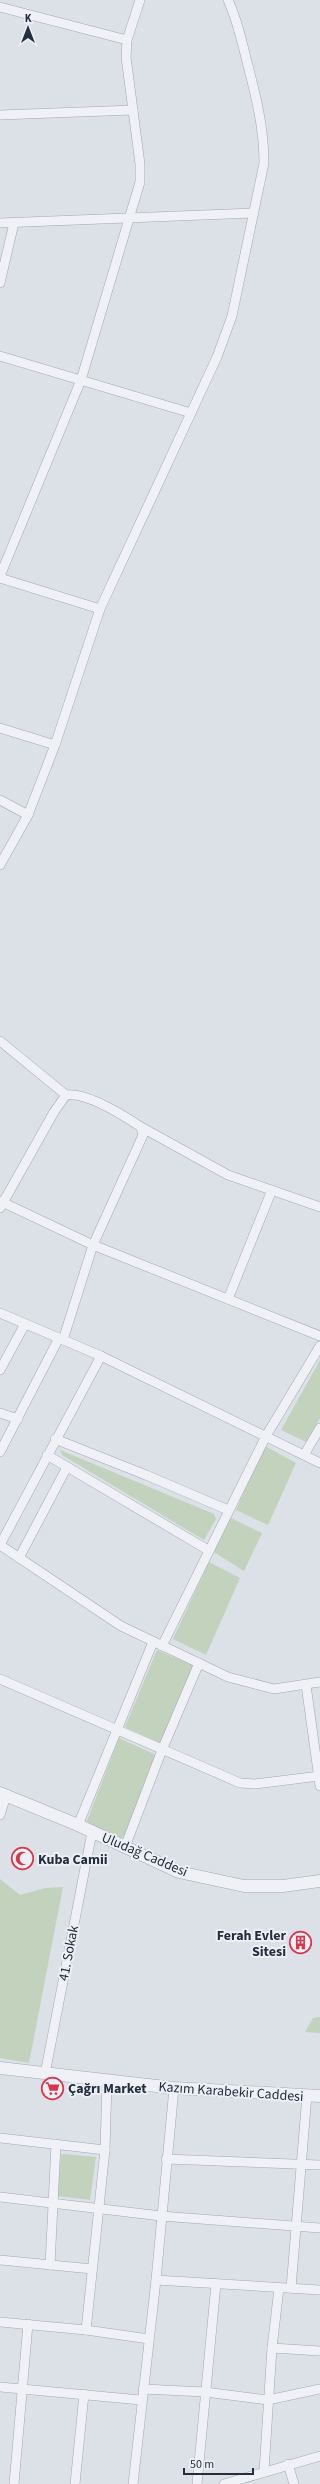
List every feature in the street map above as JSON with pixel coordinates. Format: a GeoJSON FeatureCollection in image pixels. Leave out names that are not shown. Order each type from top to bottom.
{"type":"FeatureCollection","features":[{"type":"Feature","properties":{"kind":"street"},"geometry":{"type":"LineString","coordinates":[[100,609],[0,577],[81,380],[128,217],[140,182],[140,164],[126,57],[127,40],[140,0]]}},
{"type":"Feature","properties":{"kind":"street"},"geometry":{"type":"LineString","coordinates":[[0,865],[28,815],[56,745],[100,609],[218,357],[232,316],[264,163],[264,138],[258,107],[235,16],[228,0]]}},
{"type":"Feature","properties":{"kind":"street"},"geometry":{"type":"LineString","coordinates":[[0,7],[127,40]]}},
{"type":"Feature","properties":{"kind":"street"},"geometry":{"type":"LineString","coordinates":[[0,115],[133,110]]}},
{"type":"Feature","properties":{"kind":"street"},"geometry":{"type":"LineString","coordinates":[[0,223],[254,213]]}},
{"type":"Feature","properties":{"kind":"street"},"geometry":{"type":"LineString","coordinates":[[0,283],[14,223]]}},
{"type":"Feature","properties":{"kind":"street"},"geometry":{"type":"LineString","coordinates":[[0,356],[191,413]]}},
{"type":"Feature","properties":{"kind":"street"},"geometry":{"type":"LineString","coordinates":[[0,728],[56,745]]}},
{"type":"Feature","properties":{"kind":"street"},"geometry":{"type":"LineString","coordinates":[[0,800],[28,815]]}},
{"type":"Feature","properties":{"kind":"street"},"geometry":{"type":"LineString","coordinates":[[0,1041],[66,1095],[76,1094],[123,1116],[228,1175],[320,1207]]}},
{"type":"Feature","properties":{"kind":"street"},"geometry":{"type":"LineString","coordinates":[[66,1095],[1,1204],[94,1244],[320,1336]]}},
{"type":"Feature","properties":{"kind":"street"},"geometry":{"type":"LineString","coordinates":[[0,1452],[61,1339],[94,1244],[143,1135],[141,1127]]}},
{"type":"Feature","properties":{"kind":"street"},"geometry":{"type":"LineString","coordinates":[[228,1299],[272,1190]]}},
{"type":"Feature","properties":{"kind":"street"},"geometry":{"type":"LineString","coordinates":[[0,1313],[101,1356],[320,1463]]}},
{"type":"Feature","properties":{"kind":"street"},"geometry":{"type":"LineString","coordinates":[[0,1370],[25,1324]]}},
{"type":"Feature","properties":{"kind":"street"},"geometry":{"type":"LineString","coordinates":[[162,1646],[208,1550],[266,1436],[320,1346]]}},
{"type":"Feature","properties":{"kind":"street"},"geometry":{"type":"LineString","coordinates":[[101,1356],[0,1542],[18,1558],[121,1626],[228,1677],[274,1689],[320,1682]]}},
{"type":"Feature","properties":{"kind":"street"},"geometry":{"type":"LineString","coordinates":[[0,1413],[18,1419]]}},
{"type":"Feature","properties":{"kind":"street"},"geometry":{"type":"LineString","coordinates":[[304,1455],[320,1428]]}},
{"type":"Feature","properties":{"kind":"street"},"geometry":{"type":"LineString","coordinates":[[55,1439],[146,1475],[228,1510]]}},
{"type":"Feature","properties":{"kind":"street"},"geometry":{"type":"LineString","coordinates":[[47,1455],[208,1550]]}},
{"type":"Feature","properties":{"kind":"street"},"geometry":{"type":"LineString","coordinates":[[18,1558],[67,1467]]}},
{"type":"Feature","properties":{"kind":"street"},"geometry":{"type":"LineString","coordinates":[[78,1825],[153,1642]]}},
{"type":"Feature","properties":{"kind":"street"},"geometry":{"type":"LineString","coordinates":[[125,1847],[162,1750],[199,1663]]}},
{"type":"Feature","properties":{"kind":"street"},"geometry":{"type":"LineString","coordinates":[[0,1679],[240,1783],[255,1784],[319,1776]]}},
{"type":"Feature","properties":{"kind":"street"},"geometry":{"type":"LineString","coordinates":[[306,1685],[320,1786]]}},
{"type":"Feature","properties":{"kind":"street"},"geometry":{"type":"LineString","coordinates":[[0,1815],[3,1794]]}},
{"type":"Feature","properties":{"kind":"street","name":"Uludağ Caddesi"},"geometry":{"type":"LineString","coordinates":[[3,1794],[78,1825],[180,1872],[244,1886],[283,1886],[320,1881]]}},
{"type":"Feature","properties":{"kind":"street","name":"41. Sokak"},"geometry":{"type":"LineString","coordinates":[[45,2074],[92,1832]]}},
{"type":"Feature","properties":{"kind":"street","name":"Kazım Karabekir Caddesi"},"geometry":{"type":"LineString","coordinates":[[0,2068],[174,2088],[320,2096]]}},
{"type":"Feature","properties":{"kind":"street"},"geometry":{"type":"LineString","coordinates":[[86,2330],[105,2150],[107,2081]]}},
{"type":"Feature","properties":{"kind":"street"},"geometry":{"type":"LineString","coordinates":[[133,2484],[142,2389],[156,2280],[166,2159],[174,2088]]}},
{"type":"Feature","properties":{"kind":"street"},"geometry":{"type":"LineString","coordinates":[[291,2288],[307,2096]]}},
{"type":"Feature","properties":{"kind":"street"},"geometry":{"type":"LineString","coordinates":[[0,2138],[105,2150]]}},
{"type":"Feature","properties":{"kind":"street"},"geometry":{"type":"LineString","coordinates":[[50,2265],[56,2144]]}},
{"type":"Feature","properties":{"kind":"street"},"geometry":{"type":"LineString","coordinates":[[166,2159],[302,2163],[320,2165]]}},
{"type":"Feature","properties":{"kind":"street"},"geometry":{"type":"LineString","coordinates":[[0,2197],[161,2216],[320,2228]]}},
{"type":"Feature","properties":{"kind":"street"},"geometry":{"type":"LineString","coordinates":[[0,2260],[92,2270]]}},
{"type":"Feature","properties":{"kind":"street"},"geometry":{"type":"LineString","coordinates":[[156,2280],[320,2290]]}},
{"type":"Feature","properties":{"kind":"street"},"geometry":{"type":"LineString","coordinates":[[197,2484],[216,2284]]}},
{"type":"Feature","properties":{"kind":"street"},"geometry":{"type":"LineString","coordinates":[[264,2471],[272,2348],[279,2288]]}},
{"type":"Feature","properties":{"kind":"street"},"geometry":{"type":"LineString","coordinates":[[0,2322],[86,2330],[149,2339]]}},
{"type":"Feature","properties":{"kind":"street"},"geometry":{"type":"LineString","coordinates":[[14,2484],[21,2389],[28,2324]]}},
{"type":"Feature","properties":{"kind":"street"},"geometry":{"type":"LineString","coordinates":[[272,2348],[320,2351]]}},
{"type":"Feature","properties":{"kind":"street"},"geometry":{"type":"LineString","coordinates":[[0,2387],[141,2400]]}},
{"type":"Feature","properties":{"kind":"street"},"geometry":{"type":"LineString","coordinates":[[142,2389],[205,2392],[268,2400],[320,2390]]}},
{"type":"Feature","properties":{"kind":"street"},"geometry":{"type":"LineString","coordinates":[[75,2484],[84,2394]]}},
{"type":"Feature","properties":{"kind":"street"},"geometry":{"type":"LineString","coordinates":[[224,2484],[264,2471],[320,2456]]}},
{"type":"Feature","properties":{"kind":"street"},"geometry":{"type":"LineString","coordinates":[[288,2464],[294,2484]]}},
{"type":"Feature","properties":{"kind":"green space"},"geometry":{"type":"Polygon","coordinates":[[[320,1360],[320,1418],[306,1442],[281,1430],[320,1360]]]}},
{"type":"Feature","properties":{"kind":"green space"},"geometry":{"type":"Polygon","coordinates":[[[265,1446],[296,1463],[268,1525],[236,1510],[265,1446]]]}},
{"type":"Feature","properties":{"kind":"green space"},"geometry":{"type":"Polygon","coordinates":[[[60,1450],[214,1514],[216,1519],[204,1540],[62,1455],[60,1450]]]}},
{"type":"Feature","properties":{"kind":"green space"},"geometry":{"type":"Polygon","coordinates":[[[231,1518],[262,1533],[244,1571],[214,1552],[231,1518]]]}},
{"type":"Feature","properties":{"kind":"green space"},"geometry":{"type":"Polygon","coordinates":[[[209,1562],[240,1578],[206,1655],[173,1639],[209,1562]]]}},
{"type":"Feature","properties":{"kind":"green space"},"geometry":{"type":"Polygon","coordinates":[[[157,1650],[192,1665],[193,1669],[160,1743],[125,1727],[157,1650]]]}},
{"type":"Feature","properties":{"kind":"green space"},"geometry":{"type":"Polygon","coordinates":[[[119,1738],[154,1754],[155,1757],[126,1835],[118,1839],[89,1826],[87,1821],[119,1738]]]}},
{"type":"Feature","properties":{"kind":"green space"},"geometry":{"type":"Polygon","coordinates":[[[0,1879],[20,1895],[45,1888],[63,1887],[29,2063],[0,2058],[0,1879]]]}},
{"type":"Feature","properties":{"kind":"green space"},"geometry":{"type":"Polygon","coordinates":[[[320,2017],[320,2033],[305,2032],[313,2018],[320,2017]]]}},
{"type":"Feature","properties":{"kind":"green space"},"geometry":{"type":"Polygon","coordinates":[[[61,2155],[96,2157],[90,2200],[57,2196],[61,2155]]]}},
{"type":"Feature","properties":{"kind":"place","name":"Kuba Camii"},"geometry":{"type":"Point","coordinates":[22,1859]}},
{"type":"Feature","properties":{"kind":"place","name":"Ferah Evler Sitesi"},"geometry":{"type":"Point","coordinates":[301,1943]}},
{"type":"Feature","properties":{"kind":"place","name":"Çağrı Market"},"geometry":{"type":"Point","coordinates":[53,2088]}}]}
